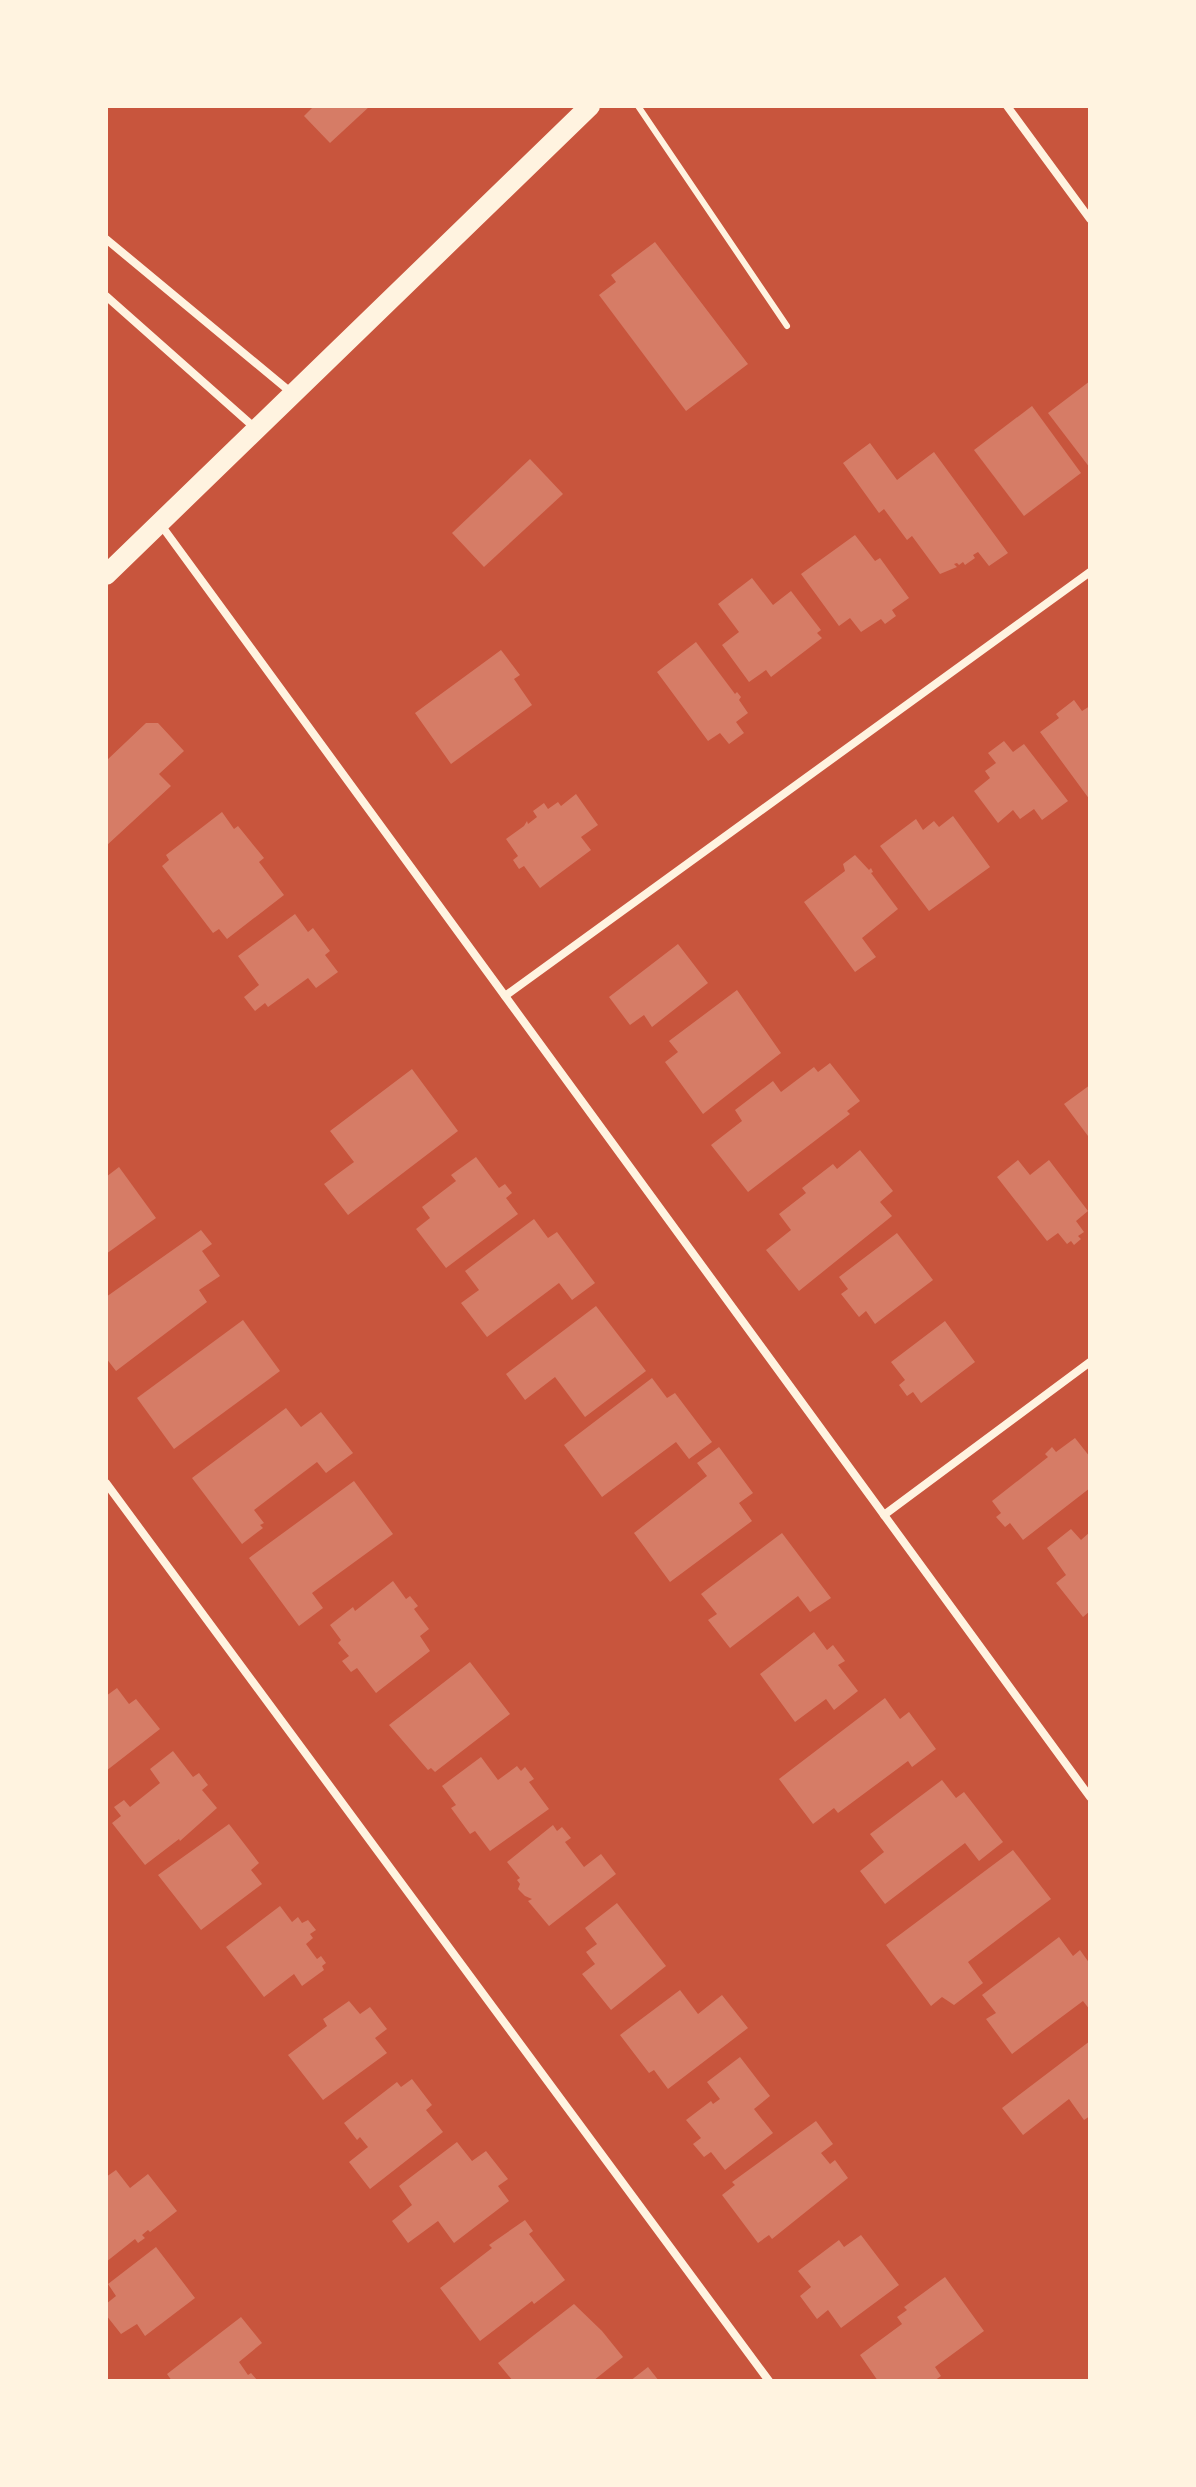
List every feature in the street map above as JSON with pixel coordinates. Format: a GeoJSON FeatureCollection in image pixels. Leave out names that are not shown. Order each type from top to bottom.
{"type":"FeatureCollection","features":[{"type":"Feature","properties":{"kind":"main road"},"geometry":{"type":"LineString","coordinates":[[106,575],[587,107]]}},
{"type":"Feature","properties":{"kind":"street"},"geometry":{"type":"LineString","coordinates":[[1007,106],[1090,219]]}},
{"type":"Feature","properties":{"kind":"street"},"geometry":{"type":"LineString","coordinates":[[106,239],[293,395]]}},
{"type":"Feature","properties":{"kind":"street"},"geometry":{"type":"LineString","coordinates":[[106,296],[257,430]]}},
{"type":"Feature","properties":{"kind":"street"},"geometry":{"type":"LineString","coordinates":[[160,524],[1090,1797]]}},
{"type":"Feature","properties":{"kind":"street"},"geometry":{"type":"LineString","coordinates":[[505,996],[1090,572]]}},
{"type":"Feature","properties":{"kind":"street"},"geometry":{"type":"LineString","coordinates":[[884,1515],[1090,1362]]}},
{"type":"Feature","properties":{"kind":"street"},"geometry":{"type":"LineString","coordinates":[[106,1483],[769,2381]]}},
{"type":"Feature","properties":{"kind":"lane"},"geometry":{"type":"LineString","coordinates":[[638,106],[787,326]]}},
{"type":"Feature","properties":{"kind":"building"},"geometry":{"type":"Polygon","coordinates":[[[314,106],[370,106],[330,143],[304,116],[314,106]]]}},
{"type":"Feature","properties":{"kind":"building"},"geometry":{"type":"Polygon","coordinates":[[[655,242],[748,364],[686,411],[599,295],[616,282],[611,275],[655,242]]]}},
{"type":"Feature","properties":{"kind":"building"},"geometry":{"type":"Polygon","coordinates":[[[1090,381],[1090,468],[1048,413],[1090,381]]]}},
{"type":"Feature","properties":{"kind":"building"},"geometry":{"type":"Polygon","coordinates":[[[1032,406],[1081,473],[1024,516],[974,450],[1032,406]]]}},
{"type":"Feature","properties":{"kind":"building"},"geometry":{"type":"Polygon","coordinates":[[[870,443],[897,480],[934,452],[1008,553],[989,566],[978,552],[965,565],[963,562],[954,564],[957,567],[940,574],[912,536],[907,540],[884,509],[879,513],[843,463],[870,443]]]}},
{"type":"Feature","properties":{"kind":"building"},"geometry":{"type":"Polygon","coordinates":[[[530,459],[563,494],[484,567],[452,533],[530,459]]]}},
{"type":"Feature","properties":{"kind":"building"},"geometry":{"type":"Polygon","coordinates":[[[855,535],[875,561],[880,558],[909,598],[892,610],[896,616],[885,624],[881,619],[861,632],[850,618],[839,626],[801,574],[855,535]]]}},
{"type":"Feature","properties":{"kind":"building"},"geometry":{"type":"Polygon","coordinates":[[[752,578],[773,605],[791,591],[821,630],[817,633],[822,638],[771,677],[766,670],[749,682],[722,645],[739,632],[718,604],[752,578]]]}},
{"type":"Feature","properties":{"kind":"building"},"geometry":{"type":"Polygon","coordinates":[[[696,642],[735,694],[737,692],[741,697],[739,700],[748,713],[736,722],[744,733],[729,744],[720,733],[708,741],[657,672],[696,642]]]}},
{"type":"Feature","properties":{"kind":"building"},"geometry":{"type":"Polygon","coordinates":[[[501,650],[520,675],[514,679],[532,705],[451,764],[415,713],[501,650]]]}},
{"type":"Feature","properties":{"kind":"building"},"geometry":{"type":"Polygon","coordinates":[[[1074,700],[1082,711],[1090,706],[1090,800],[1040,732],[1059,718],[1056,714],[1074,700]]]}},
{"type":"Feature","properties":{"kind":"building"},"geometry":{"type":"Polygon","coordinates":[[[146,723],[158,723],[184,751],[159,774],[171,786],[106,846],[106,761],[146,723]]]}},
{"type":"Feature","properties":{"kind":"building"},"geometry":{"type":"Polygon","coordinates":[[[1004,741],[1013,752],[1024,744],[1068,801],[1042,820],[1034,809],[1020,819],[1013,810],[998,823],[974,791],[990,778],[985,771],[996,763],[988,753],[1004,741]]]}},
{"type":"Feature","properties":{"kind":"building"},"geometry":{"type":"Polygon","coordinates":[[[576,794],[598,825],[581,837],[591,850],[540,888],[524,866],[519,869],[513,860],[518,856],[506,839],[527,821],[528,824],[537,817],[533,811],[544,803],[548,809],[558,802],[561,806],[576,794]]]}},
{"type":"Feature","properties":{"kind":"building"},"geometry":{"type":"Polygon","coordinates":[[[222,812],[234,829],[238,826],[264,858],[259,862],[284,895],[227,939],[219,929],[213,933],[162,866],[169,860],[166,855],[222,812]]]}},
{"type":"Feature","properties":{"kind":"building"},"geometry":{"type":"Polygon","coordinates":[[[953,816],[990,867],[929,911],[880,846],[916,819],[923,830],[934,821],[939,827],[953,816]]]}},
{"type":"Feature","properties":{"kind":"building"},"geometry":{"type":"Polygon","coordinates":[[[855,855],[869,870],[871,868],[871,873],[898,909],[862,938],[876,957],[855,972],[804,902],[845,871],[843,864],[855,855]]]}},
{"type":"Feature","properties":{"kind":"building"},"geometry":{"type":"Polygon","coordinates":[[[295,914],[308,932],[313,928],[330,951],[325,955],[338,972],[316,988],[308,978],[268,1007],[265,1003],[255,1011],[244,997],[259,985],[238,956],[295,914]]]}},
{"type":"Feature","properties":{"kind":"building"},"geometry":{"type":"Polygon","coordinates":[[[678,944],[708,983],[652,1027],[644,1015],[630,1025],[609,997],[678,944]]]}},
{"type":"Feature","properties":{"kind":"building"},"geometry":{"type":"Polygon","coordinates":[[[737,990],[781,1053],[703,1114],[665,1062],[678,1052],[669,1041],[737,990]]]}},
{"type":"Feature","properties":{"kind":"building"},"geometry":{"type":"Polygon","coordinates":[[[830,1063],[860,1101],[847,1111],[850,1114],[748,1192],[711,1145],[742,1121],[735,1110],[773,1081],[781,1092],[814,1067],[818,1072],[830,1063]]]}},
{"type":"Feature","properties":{"kind":"building"},"geometry":{"type":"Polygon","coordinates":[[[412,1069],[458,1131],[348,1215],[324,1184],[354,1162],[330,1131],[412,1069]]]}},
{"type":"Feature","properties":{"kind":"building"},"geometry":{"type":"Polygon","coordinates":[[[1090,1085],[1090,1134],[1088,1136],[1064,1104],[1090,1085]]]}},
{"type":"Feature","properties":{"kind":"building"},"geometry":{"type":"Polygon","coordinates":[[[860,1150],[893,1191],[880,1202],[892,1216],[799,1291],[766,1250],[791,1230],[779,1214],[806,1193],[802,1188],[833,1164],[837,1169],[860,1150]]]}},
{"type":"Feature","properties":{"kind":"building"},"geometry":{"type":"Polygon","coordinates":[[[476,1157],[499,1188],[505,1184],[512,1193],[506,1198],[518,1214],[446,1268],[416,1229],[430,1218],[422,1207],[456,1181],[451,1175],[476,1157]]]}},
{"type":"Feature","properties":{"kind":"building"},"geometry":{"type":"Polygon","coordinates":[[[1018,1160],[1030,1175],[1049,1160],[1088,1211],[1076,1221],[1084,1232],[1074,1245],[1071,1241],[1067,1244],[1058,1233],[1047,1241],[997,1177],[1018,1160]]]}},
{"type":"Feature","properties":{"kind":"building"},"geometry":{"type":"Polygon","coordinates":[[[119,1167],[156,1218],[106,1254],[106,1177],[119,1167]]]}},
{"type":"Feature","properties":{"kind":"building"},"geometry":{"type":"Polygon","coordinates":[[[534,1219],[548,1238],[557,1232],[595,1283],[572,1300],[559,1283],[487,1337],[461,1303],[479,1290],[465,1271],[534,1219]]]}},
{"type":"Feature","properties":{"kind":"building"},"geometry":{"type":"Polygon","coordinates":[[[201,1230],[212,1244],[202,1251],[220,1276],[199,1290],[207,1302],[116,1371],[106,1358],[106,1297],[201,1230]]]}},
{"type":"Feature","properties":{"kind":"building"},"geometry":{"type":"Polygon","coordinates":[[[897,1233],[933,1280],[875,1324],[866,1311],[859,1317],[841,1294],[848,1289],[839,1277],[897,1233]]]}},
{"type":"Feature","properties":{"kind":"building"},"geometry":{"type":"Polygon","coordinates":[[[596,1306],[646,1371],[585,1417],[555,1377],[525,1400],[506,1374],[596,1306]]]}},
{"type":"Feature","properties":{"kind":"building"},"geometry":{"type":"Polygon","coordinates":[[[243,1320],[280,1371],[174,1449],[137,1398],[243,1320]]]}},
{"type":"Feature","properties":{"kind":"building"},"geometry":{"type":"Polygon","coordinates":[[[945,1321],[975,1362],[921,1403],[913,1392],[907,1396],[899,1385],[905,1380],[891,1362],[945,1321]]]}},
{"type":"Feature","properties":{"kind":"building"},"geometry":{"type":"Polygon","coordinates":[[[652,1378],[667,1398],[675,1393],[712,1442],[689,1459],[676,1442],[602,1497],[564,1445],[652,1378]]]}},
{"type":"Feature","properties":{"kind":"building"},"geometry":{"type":"Polygon","coordinates":[[[286,1408],[301,1427],[321,1412],[353,1453],[326,1473],[317,1462],[254,1510],[264,1523],[260,1525],[263,1528],[242,1544],[192,1478],[286,1408]]]}},
{"type":"Feature","properties":{"kind":"building"},"geometry":{"type":"Polygon","coordinates":[[[1075,1438],[1090,1457],[1090,1488],[1023,1540],[1010,1523],[1005,1527],[996,1517],[1001,1513],[992,1501],[1048,1457],[1045,1454],[1052,1447],[1056,1452],[1075,1438]]]}},
{"type":"Feature","properties":{"kind":"building"},"geometry":{"type":"Polygon","coordinates":[[[719,1447],[753,1493],[739,1503],[752,1521],[670,1582],[634,1533],[707,1476],[697,1463],[719,1447]]]}},
{"type":"Feature","properties":{"kind":"building"},"geometry":{"type":"Polygon","coordinates":[[[354,1481],[393,1534],[312,1593],[323,1608],[299,1626],[249,1558],[354,1481]]]}},
{"type":"Feature","properties":{"kind":"building"},"geometry":{"type":"Polygon","coordinates":[[[1071,1529],[1081,1540],[1090,1532],[1090,1611],[1083,1617],[1056,1583],[1066,1575],[1047,1548],[1071,1529]]]}},
{"type":"Feature","properties":{"kind":"building"},"geometry":{"type":"Polygon","coordinates":[[[782,1533],[831,1598],[810,1612],[798,1596],[730,1648],[708,1620],[717,1614],[701,1594],[782,1533]]]}},
{"type":"Feature","properties":{"kind":"building"},"geometry":{"type":"Polygon","coordinates":[[[393,1581],[406,1599],[410,1596],[418,1606],[414,1609],[429,1629],[420,1636],[430,1651],[376,1693],[357,1668],[351,1672],[342,1661],[349,1656],[338,1643],[341,1640],[330,1625],[353,1607],[355,1611],[393,1581]]]}},
{"type":"Feature","properties":{"kind":"building"},"geometry":{"type":"Polygon","coordinates":[[[814,1632],[827,1650],[833,1645],[845,1661],[838,1665],[858,1691],[834,1710],[826,1699],[795,1722],[760,1674],[814,1632]]]}},
{"type":"Feature","properties":{"kind":"building"},"geometry":{"type":"Polygon","coordinates":[[[470,1662],[510,1714],[435,1772],[431,1768],[428,1770],[389,1725],[470,1662]]]}},
{"type":"Feature","properties":{"kind":"building"},"geometry":{"type":"Polygon","coordinates":[[[117,1688],[129,1704],[136,1699],[160,1729],[106,1771],[106,1696],[117,1688]]]}},
{"type":"Feature","properties":{"kind":"building"},"geometry":{"type":"Polygon","coordinates":[[[885,1698],[900,1719],[909,1712],[936,1749],[912,1767],[908,1761],[838,1813],[834,1808],[813,1824],[779,1779],[885,1698]]]}},
{"type":"Feature","properties":{"kind":"building"},"geometry":{"type":"Polygon","coordinates":[[[173,1751],[193,1777],[199,1773],[208,1785],[202,1790],[217,1808],[180,1841],[145,1865],[112,1823],[121,1816],[114,1807],[124,1800],[130,1807],[160,1783],[150,1769],[173,1751]]]}},
{"type":"Feature","properties":{"kind":"building"},"geometry":{"type":"Polygon","coordinates":[[[481,1757],[498,1780],[517,1766],[521,1771],[525,1767],[534,1779],[529,1782],[549,1809],[490,1851],[475,1831],[470,1834],[451,1808],[456,1805],[442,1786],[481,1757]]]}},
{"type":"Feature","properties":{"kind":"building"},"geometry":{"type":"Polygon","coordinates":[[[942,1780],[956,1798],[964,1792],[1003,1842],[979,1861],[965,1843],[885,1904],[860,1871],[884,1852],[870,1834],[942,1780]]]}},
{"type":"Feature","properties":{"kind":"building"},"geometry":{"type":"Polygon","coordinates":[[[229,1824],[259,1863],[251,1870],[262,1884],[201,1930],[158,1875],[229,1824]]]}},
{"type":"Feature","properties":{"kind":"building"},"geometry":{"type":"Polygon","coordinates":[[[553,1825],[557,1831],[562,1827],[571,1838],[565,1842],[584,1867],[601,1854],[616,1874],[549,1926],[528,1901],[532,1899],[518,1889],[520,1884],[517,1880],[520,1878],[507,1862],[553,1825]]]}},
{"type":"Feature","properties":{"kind":"building"},"geometry":{"type":"Polygon","coordinates":[[[1013,1850],[1051,1899],[968,1962],[983,1983],[954,2005],[942,1997],[931,2006],[886,1945],[1013,1850]]]}},
{"type":"Feature","properties":{"kind":"building"},"geometry":{"type":"Polygon","coordinates":[[[617,1903],[666,1966],[611,2010],[582,1974],[595,1964],[586,1952],[597,1944],[585,1928],[617,1903]]]}},
{"type":"Feature","properties":{"kind":"building"},"geometry":{"type":"Polygon","coordinates":[[[280,1906],[292,1922],[298,1917],[302,1923],[308,1920],[316,1930],[310,1934],[313,1938],[306,1944],[317,1959],[321,1956],[326,1963],[322,1966],[324,1970],[302,1986],[294,1974],[264,1997],[226,1947],[280,1906]]]}},
{"type":"Feature","properties":{"kind":"building"},"geometry":{"type":"Polygon","coordinates":[[[1059,1937],[1073,1956],[1080,1950],[1090,1964],[1090,2010],[1083,2001],[1012,2054],[986,2019],[996,2013],[982,1995],[1059,1937]]]}},
{"type":"Feature","properties":{"kind":"building"},"geometry":{"type":"Polygon","coordinates":[[[680,1990],[698,2014],[722,1995],[748,2028],[668,2089],[654,2070],[649,2073],[620,2035],[680,1990]]]}},
{"type":"Feature","properties":{"kind":"building"},"geometry":{"type":"Polygon","coordinates":[[[349,2001],[360,2014],[370,2007],[387,2029],[375,2038],[387,2053],[323,2100],[288,2055],[327,2026],[323,2019],[349,2001]]]}},
{"type":"Feature","properties":{"kind":"building"},"geometry":{"type":"Polygon","coordinates":[[[1090,2041],[1090,2116],[1084,2120],[1069,2099],[1023,2135],[1002,2108],[1090,2041]]]}},
{"type":"Feature","properties":{"kind":"building"},"geometry":{"type":"Polygon","coordinates":[[[740,2057],[770,2096],[754,2109],[773,2133],[725,2170],[711,2152],[704,2157],[693,2144],[701,2138],[686,2120],[711,2101],[713,2104],[720,2099],[707,2082],[740,2057]]]}},
{"type":"Feature","properties":{"kind":"building"},"geometry":{"type":"Polygon","coordinates":[[[412,2079],[432,2105],[426,2110],[443,2132],[370,2189],[349,2162],[368,2147],[360,2137],[357,2140],[344,2123],[397,2082],[401,2087],[412,2079]]]}},
{"type":"Feature","properties":{"kind":"building"},"geometry":{"type":"Polygon","coordinates":[[[816,2121],[833,2144],[821,2153],[830,2164],[835,2160],[848,2178],[772,2239],[769,2235],[758,2243],[722,2195],[735,2185],[732,2182],[816,2121]]]}},
{"type":"Feature","properties":{"kind":"building"},"geometry":{"type":"Polygon","coordinates":[[[457,2142],[472,2161],[486,2151],[508,2179],[498,2186],[509,2201],[454,2243],[438,2221],[408,2243],[392,2221],[412,2205],[399,2186],[457,2142]]]}},
{"type":"Feature","properties":{"kind":"building"},"geometry":{"type":"Polygon","coordinates":[[[116,2170],[130,2188],[148,2174],[177,2211],[142,2235],[145,2238],[138,2243],[135,2239],[106,2262],[106,2177],[116,2170]]]}},
{"type":"Feature","properties":{"kind":"building"},"geometry":{"type":"Polygon","coordinates":[[[525,2220],[533,2231],[529,2234],[565,2280],[480,2341],[440,2288],[492,2248],[489,2245],[525,2220]]]}},
{"type":"Feature","properties":{"kind":"building"},"geometry":{"type":"Polygon","coordinates":[[[861,2235],[899,2285],[841,2328],[828,2310],[817,2319],[800,2296],[811,2287],[798,2271],[839,2240],[844,2247],[861,2235]]]}},
{"type":"Feature","properties":{"kind":"building"},"geometry":{"type":"Polygon","coordinates":[[[156,2247],[195,2298],[145,2336],[137,2324],[121,2334],[106,2315],[106,2304],[116,2296],[108,2284],[156,2247]]]}},
{"type":"Feature","properties":{"kind":"building"},"geometry":{"type":"Polygon","coordinates":[[[945,2277],[984,2331],[935,2367],[941,2376],[934,2381],[878,2381],[860,2355],[902,2324],[897,2317],[907,2310],[904,2307],[945,2277]]]}},
{"type":"Feature","properties":{"kind":"building"},"geometry":{"type":"Polygon","coordinates":[[[574,2304],[623,2357],[593,2381],[513,2381],[498,2363],[574,2304]]]}},
{"type":"Feature","properties":{"kind":"building"},"geometry":{"type":"Polygon","coordinates":[[[241,2317],[262,2343],[239,2362],[248,2375],[251,2373],[258,2381],[172,2381],[167,2374],[241,2317]]]}},
{"type":"Feature","properties":{"kind":"building"},"geometry":{"type":"Polygon","coordinates":[[[648,2367],[659,2381],[630,2381],[648,2367]]]}}]}
